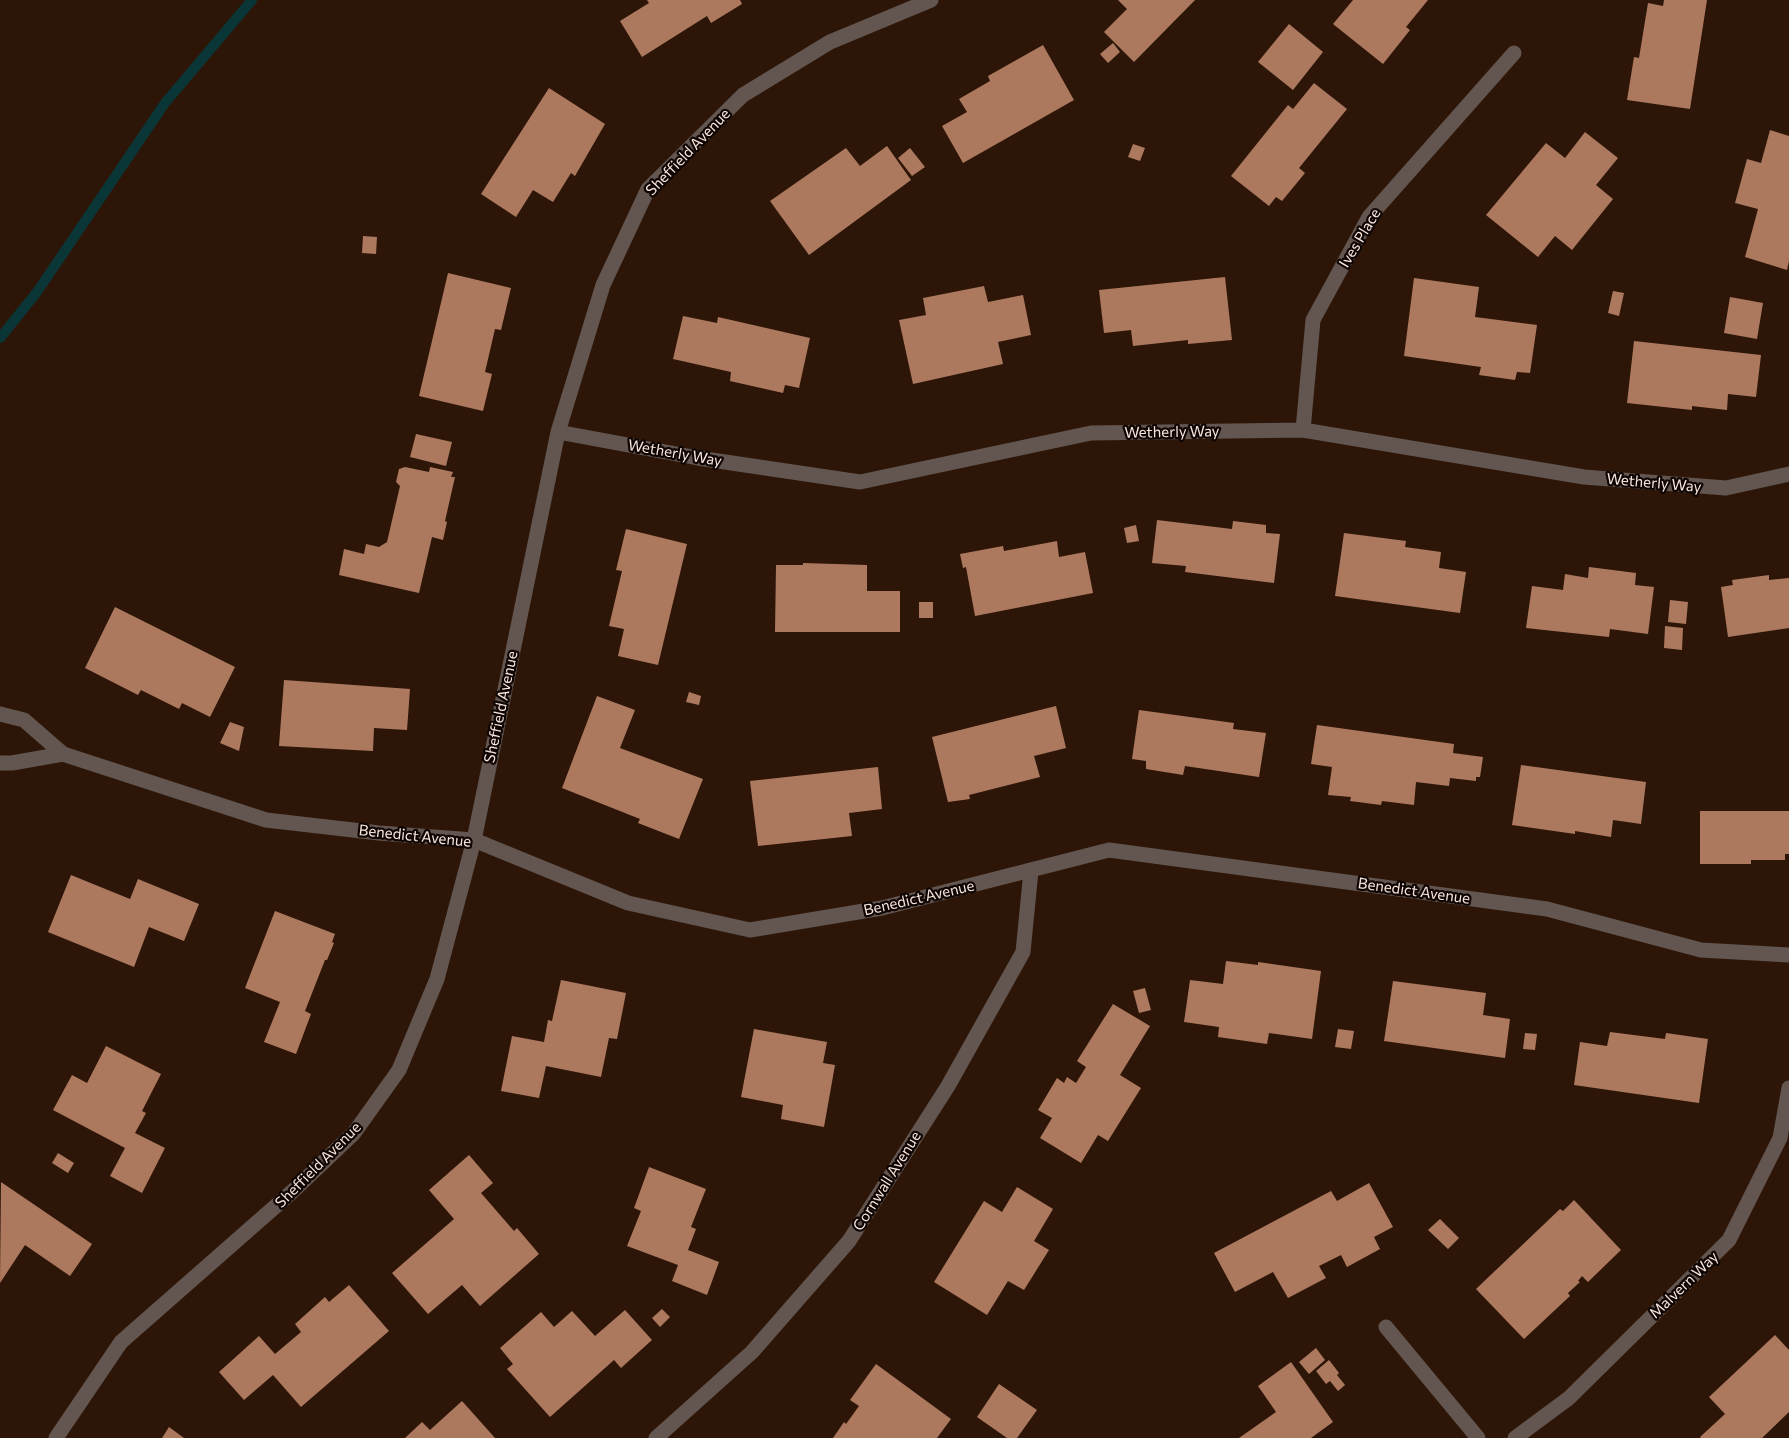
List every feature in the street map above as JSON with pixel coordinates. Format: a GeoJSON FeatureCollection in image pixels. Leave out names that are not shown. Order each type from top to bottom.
{"type":"FeatureCollection","features":[{"type":"Feature","properties":{"kind":"street","name":"Sheffield Avenue"},"geometry":{"type":"LineString","coordinates":[[56,1438],[121,1342],[294,1190],[354,1133],[399,1070],[437,979],[474,840],[558,432],[603,285],[648,189],[743,95],[830,42],[931,0]]}},
{"type":"Feature","properties":{"kind":"street","name":"Ives Place"},"geometry":{"type":"LineString","coordinates":[[1303,430],[1313,320],[1369,217],[1514,53]]}},
{"type":"Feature","properties":{"kind":"street","name":"Wetherly Way"},"geometry":{"type":"LineString","coordinates":[[558,432],[698,458],[860,482],[1091,433],[1303,430],[1584,477],[1726,488],[1789,474]]}},
{"type":"Feature","properties":{"kind":"street"},"geometry":{"type":"LineString","coordinates":[[0,714],[24,720],[63,754]]}},
{"type":"Feature","properties":{"kind":"street","name":"Benedict Avenue"},"geometry":{"type":"LineString","coordinates":[[63,754],[266,820],[379,833],[474,840],[628,903],[750,930],[882,908],[1109,850],[1547,909],[1701,950],[1789,955]]}},
{"type":"Feature","properties":{"kind":"street"},"geometry":{"type":"LineString","coordinates":[[0,763],[63,754]]}},
{"type":"Feature","properties":{"kind":"street","name":"Cornwall Avenue"},"geometry":{"type":"LineString","coordinates":[[656,1438],[752,1352],[849,1241],[948,1086],[1023,952],[1030,871]]}},
{"type":"Feature","properties":{"kind":"street","name":"Malvern Way"},"geometry":{"type":"LineString","coordinates":[[1515,1438],[1569,1398],[1729,1240],[1780,1138],[1789,1088]]}},
{"type":"Feature","properties":{"kind":"street"},"geometry":{"type":"LineString","coordinates":[[1386,1327],[1478,1438]]}},
{"type":"Feature","properties":{"kind":"building"},"geometry":{"type":"Polygon","coordinates":[[[647,0],[740,0],[742,4],[711,23],[707,16],[642,57],[620,21],[649,3],[647,0]]]}},
{"type":"Feature","properties":{"kind":"building"},"geometry":{"type":"Polygon","coordinates":[[[1118,0],[1195,0],[1134,62],[1104,32],[1127,9],[1118,0]]]}},
{"type":"Feature","properties":{"kind":"building"},"geometry":{"type":"Polygon","coordinates":[[[1353,0],[1428,0],[1406,27],[1410,30],[1383,64],[1333,24],[1353,0]]]}},
{"type":"Feature","properties":{"kind":"building"},"geometry":{"type":"Polygon","coordinates":[[[1664,0],[1707,0],[1690,109],[1627,100],[1634,57],[1639,58],[1648,3],[1663,6],[1664,0]]]}},
{"type":"Feature","properties":{"kind":"building"},"geometry":{"type":"Polygon","coordinates":[[[1289,24],[1323,52],[1293,90],[1258,62],[1289,24]]]}},
{"type":"Feature","properties":{"kind":"building"},"geometry":{"type":"Polygon","coordinates":[[[1113,43],[1120,52],[1108,63],[1100,54],[1113,43]]]}},
{"type":"Feature","properties":{"kind":"building"},"geometry":{"type":"Polygon","coordinates":[[[1043,45],[1074,100],[963,163],[942,126],[967,112],[959,99],[990,81],[988,76],[1043,45]]]}},
{"type":"Feature","properties":{"kind":"building"},"geometry":{"type":"Polygon","coordinates":[[[1314,83],[1347,109],[1299,168],[1305,173],[1282,201],[1276,197],[1269,206],[1231,176],[1288,105],[1293,109],[1314,83]]]}},
{"type":"Feature","properties":{"kind":"building"},"geometry":{"type":"Polygon","coordinates":[[[549,88],[605,124],[575,176],[571,173],[553,202],[533,190],[516,217],[481,194],[549,88]]]}},
{"type":"Feature","properties":{"kind":"building"},"geometry":{"type":"Polygon","coordinates":[[[1770,130],[1789,136],[1789,261],[1787,270],[1745,257],[1758,209],[1735,203],[1747,159],[1761,163],[1770,130]]]}},
{"type":"Feature","properties":{"kind":"building"},"geometry":{"type":"Polygon","coordinates":[[[1585,132],[1618,158],[1596,185],[1613,199],[1572,250],[1555,236],[1538,257],[1486,215],[1546,143],[1565,158],[1585,132]]]}},
{"type":"Feature","properties":{"kind":"building"},"geometry":{"type":"Polygon","coordinates":[[[1133,144],[1145,148],[1140,161],[1128,157],[1133,144]]]}},
{"type":"Feature","properties":{"kind":"building"},"geometry":{"type":"Polygon","coordinates":[[[887,146],[911,180],[809,255],[770,201],[846,148],[860,166],[887,146]]]}},
{"type":"Feature","properties":{"kind":"building"},"geometry":{"type":"Polygon","coordinates":[[[910,148],[925,167],[912,176],[898,158],[910,148]]]}},
{"type":"Feature","properties":{"kind":"building"},"geometry":{"type":"Polygon","coordinates":[[[363,236],[377,237],[376,254],[362,253],[363,236]]]}},
{"type":"Feature","properties":{"kind":"building"},"geometry":{"type":"Polygon","coordinates":[[[448,273],[511,288],[501,330],[495,329],[485,372],[492,374],[483,411],[419,396],[448,273]]]}},
{"type":"Feature","properties":{"kind":"building"},"geometry":{"type":"Polygon","coordinates":[[[1225,277],[1232,340],[1188,344],[1188,340],[1133,346],[1131,330],[1104,333],[1099,290],[1225,277]]]}},
{"type":"Feature","properties":{"kind":"building"},"geometry":{"type":"Polygon","coordinates":[[[1414,278],[1479,287],[1475,317],[1537,325],[1530,373],[1517,372],[1515,380],[1479,375],[1481,367],[1404,356],[1414,278]]]}},
{"type":"Feature","properties":{"kind":"building"},"geometry":{"type":"Polygon","coordinates":[[[984,286],[988,302],[1023,295],[1031,335],[998,342],[1003,364],[913,384],[899,320],[926,315],[923,298],[984,286]]]}},
{"type":"Feature","properties":{"kind":"building"},"geometry":{"type":"Polygon","coordinates":[[[1613,291],[1624,293],[1619,316],[1608,313],[1613,291]]]}},
{"type":"Feature","properties":{"kind":"building"},"geometry":{"type":"Polygon","coordinates":[[[1730,297],[1763,303],[1757,339],[1724,333],[1730,297]]]}},
{"type":"Feature","properties":{"kind":"building"},"geometry":{"type":"Polygon","coordinates":[[[683,316],[717,323],[718,317],[810,338],[799,388],[785,385],[783,393],[730,381],[731,372],[673,359],[683,316]]]}},
{"type":"Feature","properties":{"kind":"building"},"geometry":{"type":"Polygon","coordinates":[[[1634,341],[1761,355],[1756,397],[1728,394],[1727,410],[1692,406],[1692,410],[1627,403],[1634,341]]]}},
{"type":"Feature","properties":{"kind":"building"},"geometry":{"type":"Polygon","coordinates":[[[416,434],[452,442],[446,466],[410,457],[416,434]]]}},
{"type":"Feature","properties":{"kind":"building"},"geometry":{"type":"Polygon","coordinates":[[[405,467],[429,472],[430,467],[453,472],[451,477],[455,477],[443,540],[432,537],[419,593],[339,575],[344,549],[364,554],[366,544],[379,547],[387,542],[400,486],[396,482],[399,469],[405,467]]]}},
{"type":"Feature","properties":{"kind":"building"},"geometry":{"type":"Polygon","coordinates":[[[1157,520],[1232,529],[1233,521],[1266,525],[1266,533],[1280,534],[1274,583],[1185,572],[1186,566],[1152,563],[1157,520]]]}},
{"type":"Feature","properties":{"kind":"building"},"geometry":{"type":"Polygon","coordinates":[[[1136,525],[1139,541],[1127,543],[1124,528],[1136,525]]]}},
{"type":"Feature","properties":{"kind":"building"},"geometry":{"type":"Polygon","coordinates":[[[626,529],[687,544],[658,665],[618,656],[624,629],[609,626],[622,571],[616,570],[626,529]]]}},
{"type":"Feature","properties":{"kind":"building"},"geometry":{"type":"Polygon","coordinates":[[[1344,533],[1406,541],[1405,547],[1441,552],[1439,568],[1466,572],[1460,613],[1335,596],[1344,533]]]}},
{"type":"Feature","properties":{"kind":"building"},"geometry":{"type":"Polygon","coordinates":[[[1057,541],[1059,557],[1085,552],[1093,593],[975,616],[966,567],[963,568],[960,554],[1003,546],[1004,551],[1057,541]]]}},
{"type":"Feature","properties":{"kind":"building"},"geometry":{"type":"Polygon","coordinates":[[[803,563],[867,565],[867,591],[900,591],[900,632],[775,632],[776,565],[803,565],[803,563]]]}},
{"type":"Feature","properties":{"kind":"building"},"geometry":{"type":"Polygon","coordinates":[[[1589,567],[1636,573],[1635,585],[1654,587],[1648,634],[1610,629],[1609,637],[1526,628],[1532,586],[1563,590],[1565,574],[1588,578],[1589,567]]]}},
{"type":"Feature","properties":{"kind":"building"},"geometry":{"type":"Polygon","coordinates":[[[1769,575],[1769,580],[1789,578],[1789,628],[1728,637],[1721,587],[1733,585],[1732,580],[1769,575]]]}},
{"type":"Feature","properties":{"kind":"building"},"geometry":{"type":"Polygon","coordinates":[[[1670,600],[1688,602],[1686,624],[1668,622],[1670,600]]]}},
{"type":"Feature","properties":{"kind":"building"},"geometry":{"type":"Polygon","coordinates":[[[919,602],[933,602],[933,618],[919,618],[919,602]]]}},
{"type":"Feature","properties":{"kind":"building"},"geometry":{"type":"Polygon","coordinates":[[[115,607],[235,667],[210,717],[182,703],[179,709],[141,690],[138,695],[85,668],[115,607]]]}},
{"type":"Feature","properties":{"kind":"building"},"geometry":{"type":"Polygon","coordinates":[[[1665,626],[1683,628],[1682,650],[1664,648],[1665,626]]]}},
{"type":"Feature","properties":{"kind":"building"},"geometry":{"type":"Polygon","coordinates":[[[284,680],[410,689],[407,730],[374,728],[373,751],[279,746],[284,680]]]}},
{"type":"Feature","properties":{"kind":"building"},"geometry":{"type":"Polygon","coordinates":[[[689,692],[701,696],[699,705],[686,702],[689,692]]]}},
{"type":"Feature","properties":{"kind":"building"},"geometry":{"type":"Polygon","coordinates":[[[597,696],[635,710],[620,748],[703,779],[679,839],[638,823],[640,819],[562,788],[597,696]]]}},
{"type":"Feature","properties":{"kind":"building"},"geometry":{"type":"Polygon","coordinates":[[[1056,706],[1066,748],[1034,756],[1040,777],[969,795],[970,799],[948,802],[932,737],[1056,706]]]}},
{"type":"Feature","properties":{"kind":"building"},"geometry":{"type":"Polygon","coordinates":[[[1139,710],[1234,723],[1233,729],[1266,733],[1259,777],[1185,766],[1183,775],[1146,769],[1146,761],[1132,759],[1139,710]]]}},
{"type":"Feature","properties":{"kind":"building"},"geometry":{"type":"Polygon","coordinates":[[[230,722],[244,727],[239,751],[220,743],[230,722]]]}},
{"type":"Feature","properties":{"kind":"building"},"geometry":{"type":"Polygon","coordinates":[[[1317,725],[1454,744],[1453,753],[1483,757],[1480,777],[1476,777],[1476,781],[1450,778],[1449,786],[1416,782],[1414,805],[1382,801],[1381,805],[1350,801],[1351,797],[1328,795],[1332,767],[1311,764],[1317,725]]]}},
{"type":"Feature","properties":{"kind":"building"},"geometry":{"type":"Polygon","coordinates":[[[1521,765],[1646,782],[1641,824],[1613,820],[1611,837],[1512,825],[1521,765]]]}},
{"type":"Feature","properties":{"kind":"building"},"geometry":{"type":"Polygon","coordinates":[[[878,767],[882,809],[849,813],[852,836],[758,846],[750,781],[878,767]]]}},
{"type":"Feature","properties":{"kind":"building"},"geometry":{"type":"Polygon","coordinates":[[[1700,811],[1789,811],[1789,854],[1785,854],[1785,860],[1751,860],[1751,864],[1700,864],[1700,811]]]}},
{"type":"Feature","properties":{"kind":"building"},"geometry":{"type":"Polygon","coordinates":[[[71,875],[130,899],[138,879],[199,904],[184,941],[149,927],[134,967],[48,932],[71,875]]]}},
{"type":"Feature","properties":{"kind":"building"},"geometry":{"type":"Polygon","coordinates":[[[275,911],[335,934],[332,942],[334,943],[305,1011],[311,1014],[296,1054],[264,1042],[280,1002],[245,988],[275,911]]]}},
{"type":"Feature","properties":{"kind":"building"},"geometry":{"type":"Polygon","coordinates":[[[1226,961],[1258,965],[1258,962],[1321,971],[1312,1039],[1269,1033],[1267,1044],[1218,1037],[1219,1027],[1184,1022],[1190,980],[1223,984],[1226,961]]]}},
{"type":"Feature","properties":{"kind":"building"},"geometry":{"type":"Polygon","coordinates":[[[561,980],[626,993],[617,1039],[609,1038],[601,1077],[546,1066],[539,1098],[501,1091],[512,1036],[544,1042],[548,1020],[552,1021],[561,980]]]}},
{"type":"Feature","properties":{"kind":"building"},"geometry":{"type":"Polygon","coordinates":[[[1393,981],[1486,993],[1483,1015],[1510,1019],[1505,1058],[1384,1041],[1393,981]]]}},
{"type":"Feature","properties":{"kind":"building"},"geometry":{"type":"Polygon","coordinates":[[[1145,988],[1151,1010],[1139,1013],[1133,991],[1145,988]]]}},
{"type":"Feature","properties":{"kind":"building"},"geometry":{"type":"Polygon","coordinates":[[[1113,1004],[1150,1026],[1120,1075],[1141,1088],[1108,1141],[1098,1135],[1081,1163],[1040,1138],[1052,1118],[1038,1110],[1057,1078],[1064,1083],[1067,1077],[1076,1083],[1086,1067],[1077,1061],[1113,1004]]]}},
{"type":"Feature","properties":{"kind":"building"},"geometry":{"type":"Polygon","coordinates":[[[754,1029],[827,1042],[823,1063],[835,1065],[824,1127],[781,1119],[783,1105],[741,1097],[754,1029]]]}},
{"type":"Feature","properties":{"kind":"building"},"geometry":{"type":"Polygon","coordinates":[[[1338,1029],[1354,1031],[1351,1049],[1335,1047],[1338,1029]]]}},
{"type":"Feature","properties":{"kind":"building"},"geometry":{"type":"Polygon","coordinates":[[[1610,1032],[1665,1039],[1666,1033],[1708,1039],[1699,1103],[1574,1085],[1580,1042],[1607,1046],[1610,1032]]]}},
{"type":"Feature","properties":{"kind":"building"},"geometry":{"type":"Polygon","coordinates":[[[1525,1033],[1537,1034],[1535,1050],[1523,1049],[1525,1033]]]}},
{"type":"Feature","properties":{"kind":"building"},"geometry":{"type":"Polygon","coordinates":[[[106,1046],[161,1074],[142,1111],[146,1113],[135,1133],[165,1148],[142,1193],[110,1176],[125,1148],[53,1110],[72,1075],[87,1083],[106,1046]]]}},
{"type":"Feature","properties":{"kind":"building"},"geometry":{"type":"Polygon","coordinates":[[[58,1153],[74,1163],[68,1173],[52,1163],[58,1153]]]}},
{"type":"Feature","properties":{"kind":"building"},"geometry":{"type":"Polygon","coordinates":[[[469,1155],[493,1183],[481,1193],[514,1231],[517,1228],[539,1254],[480,1306],[462,1285],[428,1314],[392,1273],[454,1219],[429,1190],[469,1155]]]}},
{"type":"Feature","properties":{"kind":"building"},"geometry":{"type":"Polygon","coordinates":[[[649,1167],[706,1189],[691,1227],[696,1229],[688,1250],[719,1262],[707,1295],[672,1281],[678,1265],[627,1246],[641,1211],[634,1208],[649,1167]]]}},
{"type":"Feature","properties":{"kind":"building"},"geometry":{"type":"Polygon","coordinates":[[[1,1182],[92,1244],[70,1276],[25,1245],[0,1283],[1,1182]]]}},
{"type":"Feature","properties":{"kind":"building"},"geometry":{"type":"Polygon","coordinates":[[[1369,1183],[1393,1227],[1374,1237],[1380,1249],[1347,1267],[1341,1255],[1319,1266],[1326,1278],[1288,1298],[1273,1272],[1235,1292],[1214,1253],[1331,1191],[1337,1201],[1369,1183]]]}},
{"type":"Feature","properties":{"kind":"building"},"geometry":{"type":"Polygon","coordinates":[[[1017,1187],[1053,1209],[1034,1241],[1049,1250],[1024,1290],[1008,1281],[987,1315],[934,1282],[984,1201],[1002,1212],[1017,1187]]]}},
{"type":"Feature","properties":{"kind":"building"},"geometry":{"type":"Polygon","coordinates":[[[1574,1200],[1621,1250],[1588,1282],[1582,1276],[1578,1281],[1580,1282],[1568,1293],[1570,1296],[1524,1339],[1476,1289],[1560,1209],[1563,1211],[1574,1200]]]}},
{"type":"Feature","properties":{"kind":"building"},"geometry":{"type":"Polygon","coordinates":[[[1440,1219],[1459,1238],[1448,1249],[1428,1230],[1440,1219]]]}},
{"type":"Feature","properties":{"kind":"building"},"geometry":{"type":"Polygon","coordinates":[[[349,1285],[389,1331],[301,1407],[273,1375],[244,1400],[219,1372],[259,1336],[275,1354],[301,1332],[295,1324],[325,1297],[329,1302],[349,1285]]]}},
{"type":"Feature","properties":{"kind":"building"},"geometry":{"type":"Polygon","coordinates":[[[662,1309],[670,1317],[660,1327],[652,1318],[662,1309]]]}},
{"type":"Feature","properties":{"kind":"building"},"geometry":{"type":"Polygon","coordinates":[[[625,1310],[652,1340],[621,1368],[614,1360],[550,1417],[507,1369],[513,1364],[500,1348],[541,1312],[554,1327],[572,1311],[595,1336],[625,1310]]]}},
{"type":"Feature","properties":{"kind":"building"},"geometry":{"type":"Polygon","coordinates":[[[1775,1335],[1789,1350],[1789,1412],[1762,1438],[1701,1438],[1725,1414],[1709,1397],[1775,1335]]]}},
{"type":"Feature","properties":{"kind":"building"},"geometry":{"type":"Polygon","coordinates":[[[1316,1348],[1325,1360],[1309,1374],[1299,1362],[1316,1348]]]}},
{"type":"Feature","properties":{"kind":"building"},"geometry":{"type":"Polygon","coordinates":[[[1329,1360],[1345,1385],[1338,1391],[1330,1381],[1326,1384],[1316,1371],[1329,1360]]]}},
{"type":"Feature","properties":{"kind":"building"},"geometry":{"type":"Polygon","coordinates":[[[1291,1362],[1333,1422],[1311,1438],[1239,1438],[1276,1412],[1258,1386],[1291,1362]]]}},
{"type":"Feature","properties":{"kind":"building"},"geometry":{"type":"Polygon","coordinates":[[[876,1364],[951,1419],[937,1438],[833,1438],[859,1406],[850,1400],[876,1364]]]}},
{"type":"Feature","properties":{"kind":"building"},"geometry":{"type":"Polygon","coordinates":[[[999,1384],[1037,1410],[1017,1438],[1007,1438],[977,1417],[999,1384]]]}},
{"type":"Feature","properties":{"kind":"building"},"geometry":{"type":"Polygon","coordinates":[[[462,1401],[495,1438],[405,1438],[422,1422],[430,1430],[462,1401]]]}},
{"type":"Feature","properties":{"kind":"building"},"geometry":{"type":"Polygon","coordinates":[[[169,1427],[184,1438],[162,1438],[169,1427]]]}},
{"type":"Feature","properties":{"kind":"waterway"},"geometry":{"type":"LineString","coordinates":[[0,338],[37,292],[165,103],[252,0]]}}]}
